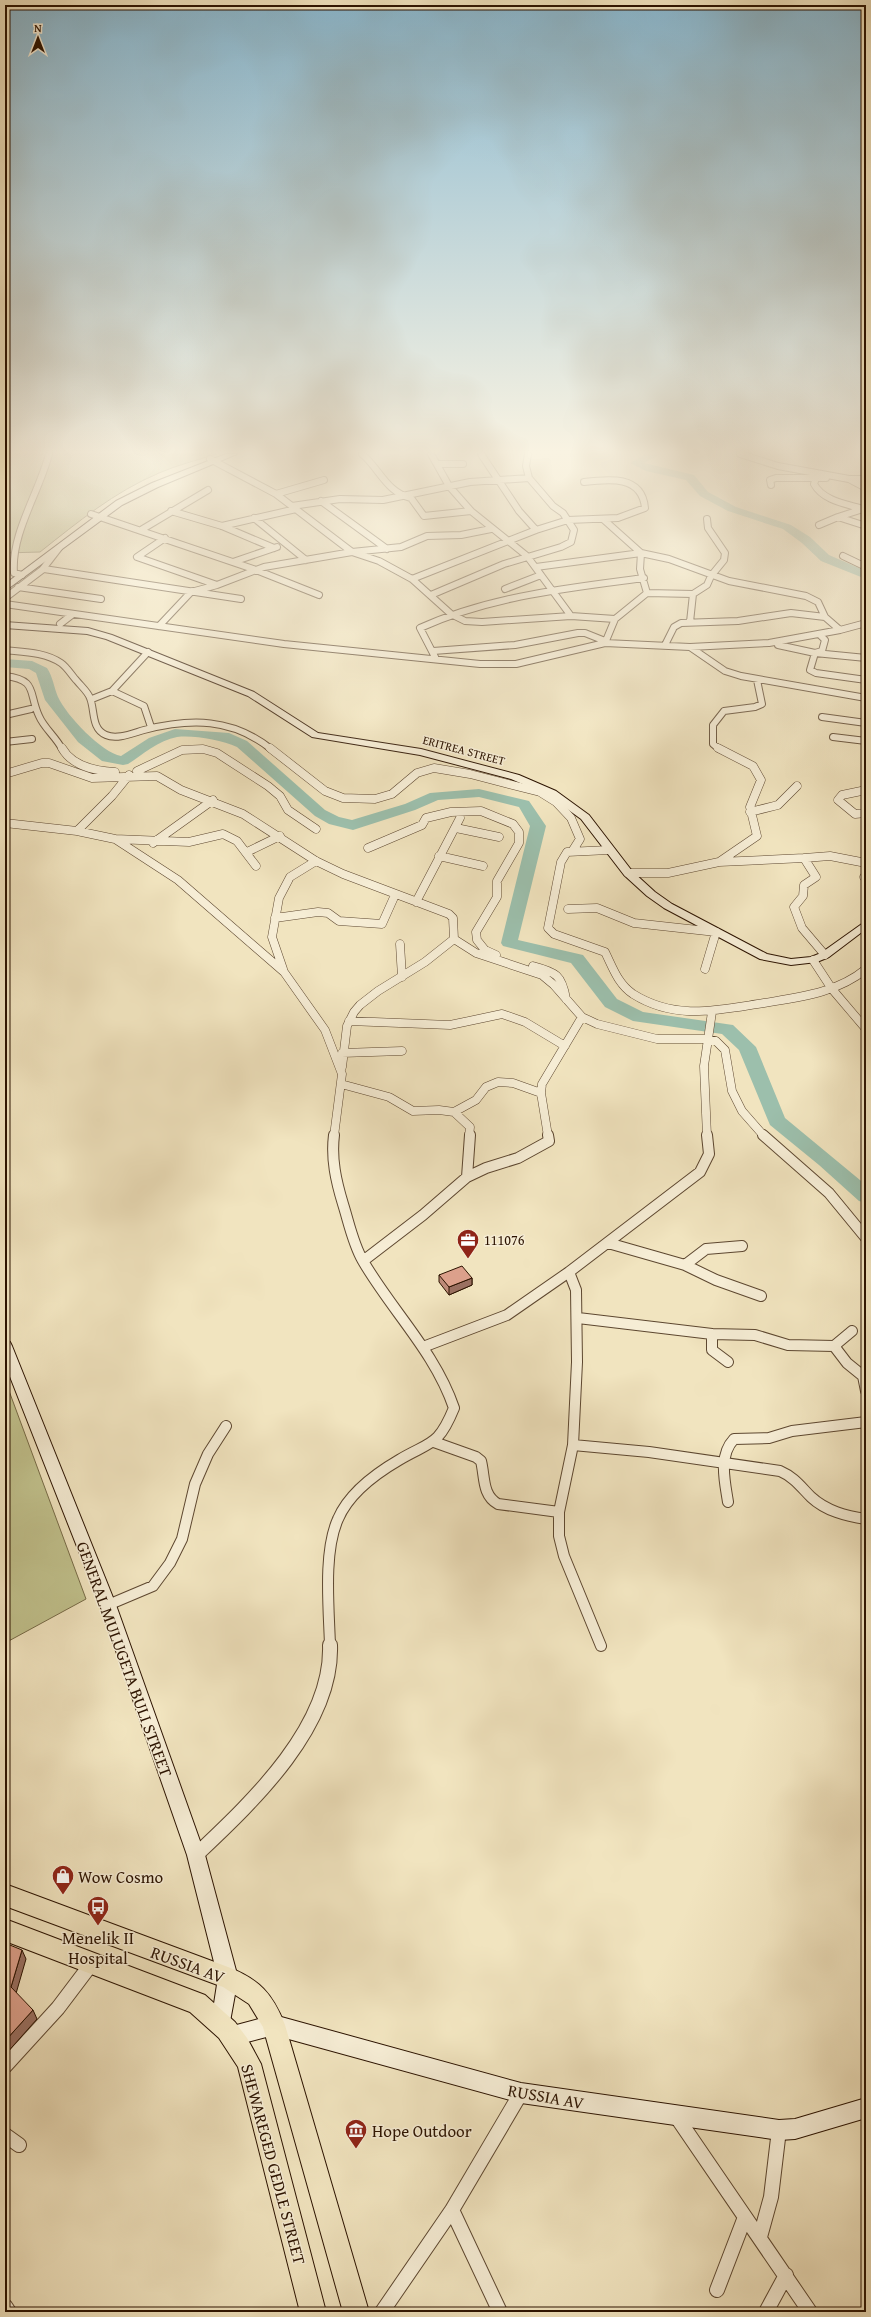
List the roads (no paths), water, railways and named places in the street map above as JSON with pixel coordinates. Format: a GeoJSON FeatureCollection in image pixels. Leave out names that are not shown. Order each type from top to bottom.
{"type":"FeatureCollection","features":[{"type":"Feature","properties":{"kind":"main road"},"geometry":{"type":"LineString","coordinates":[[5,588],[18,574],[32,562]]}},
{"type":"Feature","properties":{"kind":"main road"},"geometry":{"type":"LineString","coordinates":[[5,579],[18,574],[36,562]]}},
{"type":"Feature","properties":{"kind":"main road"},"geometry":{"type":"LineString","coordinates":[[5,618],[60,624],[88,631]]}},
{"type":"Feature","properties":{"kind":"main road","name":"ERITREA STREET"},"geometry":{"type":"LineString","coordinates":[[5,625],[88,631],[109,636],[252,694],[315,735],[421,752],[533,784],[552,793],[585,817],[609,850],[637,883],[668,906],[764,957],[775,961],[791,962],[813,960],[825,955],[866,924]]}},
{"type":"Feature","properties":{"kind":"main road","name":"GENERAL MULUGETA BULI STREET"},"geometry":{"type":"LineString","coordinates":[[5,1346],[108,1605],[196,1855],[228,1978]]}},
{"type":"Feature","properties":{"kind":"main road","name":"RUSSIA AV"},"geometry":{"type":"LineString","coordinates":[[5,1895],[246,1986],[257,1994],[274,2025],[521,2093],[779,2130],[795,2129],[866,2108]]}},
{"type":"Feature","properties":{"kind":"main road"},"geometry":{"type":"LineString","coordinates":[[5,1930],[197,2003],[227,2029],[274,2025],[356,2312]]}},
{"type":"Feature","properties":{"kind":"main road"},"geometry":{"type":"LineString","coordinates":[[227,2029],[228,1978]]}},
{"type":"Feature","properties":{"kind":"main road","name":"SHEWAREGED GEDLE STREET"},"geometry":{"type":"LineString","coordinates":[[227,2029],[249,2064],[313,2312]]}},
{"type":"Feature","properties":{"kind":"street"},"geometry":{"type":"LineString","coordinates":[[12,562],[18,574]]}},
{"type":"Feature","properties":{"kind":"street"},"geometry":{"type":"LineString","coordinates":[[5,598],[51,562]]}},
{"type":"Feature","properties":{"kind":"street"},"geometry":{"type":"LineString","coordinates":[[152,562],[217,585]]}},
{"type":"Feature","properties":{"kind":"street"},"geometry":{"type":"LineString","coordinates":[[233,562],[319,595]]}},
{"type":"Feature","properties":{"kind":"street"},"geometry":{"type":"LineString","coordinates":[[159,626],[191,592],[217,585],[272,564],[288,562]]}},
{"type":"Feature","properties":{"kind":"street"},"geometry":{"type":"LineString","coordinates":[[380,562],[412,579],[451,614],[465,621],[474,622],[571,616],[615,619]]}},
{"type":"Feature","properties":{"kind":"street"},"geometry":{"type":"LineString","coordinates":[[412,579],[453,562]]}},
{"type":"Feature","properties":{"kind":"street"},"geometry":{"type":"LineString","coordinates":[[431,595],[512,562]]}},
{"type":"Feature","properties":{"kind":"street"},"geometry":{"type":"LineString","coordinates":[[532,562],[571,616]]}},
{"type":"Feature","properties":{"kind":"street"},"geometry":{"type":"LineString","coordinates":[[536,568],[577,562]]}},
{"type":"Feature","properties":{"kind":"street"},"geometry":{"type":"LineString","coordinates":[[640,562],[640,569],[644,578],[647,593]]}},
{"type":"Feature","properties":{"kind":"street"},"geometry":{"type":"LineString","coordinates":[[677,562],[711,576],[806,596],[818,602],[825,617],[840,630]]}},
{"type":"Feature","properties":{"kind":"street"},"geometry":{"type":"LineString","coordinates":[[605,642],[615,619],[647,593],[693,594],[707,584],[711,576],[722,562]]}},
{"type":"Feature","properties":{"kind":"street"},"geometry":{"type":"LineString","coordinates":[[856,562],[866,567]]}},
{"type":"Feature","properties":{"kind":"street"},"geometry":{"type":"LineString","coordinates":[[44,569],[241,599]]}},
{"type":"Feature","properties":{"kind":"street"},"geometry":{"type":"LineString","coordinates":[[505,589],[541,575]]}},
{"type":"Feature","properties":{"kind":"street"},"geometry":{"type":"LineString","coordinates":[[434,654],[420,628],[451,614],[551,590],[644,578]]}},
{"type":"Feature","properties":{"kind":"street"},"geometry":{"type":"LineString","coordinates":[[18,587],[101,599]]}},
{"type":"Feature","properties":{"kind":"street"},"geometry":{"type":"LineString","coordinates":[[690,622],[693,607],[693,594]]}},
{"type":"Feature","properties":{"kind":"street"},"geometry":{"type":"LineString","coordinates":[[5,604],[284,644],[434,654],[480,664],[516,664],[605,642],[690,647],[769,643],[820,635],[866,623]]}},
{"type":"Feature","properties":{"kind":"street"},"geometry":{"type":"LineString","coordinates":[[665,645],[674,627],[690,622],[738,620],[791,613],[825,617]]}},
{"type":"Feature","properties":{"kind":"street"},"geometry":{"type":"LineString","coordinates":[[60,624],[73,614]]}},
{"type":"Feature","properties":{"kind":"street"},"geometry":{"type":"LineString","coordinates":[[434,654],[515,645],[578,633],[585,633],[605,642]]}},
{"type":"Feature","properties":{"kind":"street"},"geometry":{"type":"LineString","coordinates":[[814,653],[822,651],[825,640],[820,635]]}},
{"type":"Feature","properties":{"kind":"street"},"geometry":{"type":"LineString","coordinates":[[769,643],[814,653],[866,658]]}},
{"type":"Feature","properties":{"kind":"street"},"geometry":{"type":"LineString","coordinates":[[690,647],[724,671],[756,680],[866,698]]}},
{"type":"Feature","properties":{"kind":"street"},"geometry":{"type":"LineString","coordinates":[[5,650],[35,653],[61,663],[90,698],[93,718],[102,733],[111,737],[119,737],[151,727],[173,723],[219,724],[233,727],[256,738],[326,791],[343,798],[375,799],[392,794],[416,773],[434,768],[443,768],[540,792],[556,802],[571,818],[580,839],[576,848]]}},
{"type":"Feature","properties":{"kind":"street"},"geometry":{"type":"LineString","coordinates":[[92,699],[112,692],[148,652]]}},
{"type":"Feature","properties":{"kind":"street"},"geometry":{"type":"LineString","coordinates":[[814,653],[810,670],[812,672],[866,680]]}},
{"type":"Feature","properties":{"kind":"street"},"geometry":{"type":"LineString","coordinates":[[5,676],[21,678],[30,687],[39,717],[55,736],[65,754],[76,762],[98,771],[135,771],[147,769],[179,750],[209,750],[217,752],[268,786],[280,796],[288,810],[316,830]]}},
{"type":"Feature","properties":{"kind":"street"},"geometry":{"type":"LineString","coordinates":[[719,862],[758,836],[750,812],[750,807],[760,784],[760,775],[755,766],[751,763],[717,748],[712,744],[713,725],[724,711],[762,704],[756,680]]}},
{"type":"Feature","properties":{"kind":"street"},"geometry":{"type":"LineString","coordinates":[[112,692],[144,706],[151,727]]}},
{"type":"Feature","properties":{"kind":"street"},"geometry":{"type":"LineString","coordinates":[[5,715],[31,709]]}},
{"type":"Feature","properties":{"kind":"street"},"geometry":{"type":"LineString","coordinates":[[822,717],[866,723]]}},
{"type":"Feature","properties":{"kind":"street"},"geometry":{"type":"LineString","coordinates":[[833,737],[866,741]]}},
{"type":"Feature","properties":{"kind":"street"},"geometry":{"type":"LineString","coordinates":[[5,742],[32,739]]}},
{"type":"Feature","properties":{"kind":"street"},"geometry":{"type":"LineString","coordinates":[[5,774],[42,763],[49,763],[92,778],[129,775],[157,776],[181,790],[212,800],[243,814],[280,836],[316,861],[395,895],[449,914],[453,918],[454,939],[438,954],[386,986],[359,1006],[349,1021],[342,1053],[342,1079],[334,1139],[334,1173],[342,1206],[355,1244],[364,1260],[423,1347],[447,1388],[454,1408],[452,1415],[434,1442],[398,1460],[376,1476],[353,1496],[338,1518],[333,1537],[330,1575],[329,1676],[317,1709],[299,1739],[250,1802],[196,1855]]}},
{"type":"Feature","properties":{"kind":"street"},"geometry":{"type":"LineString","coordinates":[[77,832],[112,796],[129,775]]}},
{"type":"Feature","properties":{"kind":"street"},"geometry":{"type":"LineString","coordinates":[[750,812],[778,805],[796,786]]}},
{"type":"Feature","properties":{"kind":"street"},"geometry":{"type":"LineString","coordinates":[[866,790],[842,796],[838,800],[855,814],[866,813]]}},
{"type":"Feature","properties":{"kind":"street"},"geometry":{"type":"LineString","coordinates":[[153,843],[212,800]]}},
{"type":"Feature","properties":{"kind":"street"},"geometry":{"type":"LineString","coordinates":[[368,848],[422,825],[426,818],[451,812],[481,811],[513,824],[518,832],[519,843],[497,881],[497,897],[476,932],[477,940],[485,950],[494,955],[558,975],[563,980],[567,1000]]}},
{"type":"Feature","properties":{"kind":"street"},"geometry":{"type":"LineString","coordinates":[[416,902],[460,818]]}},
{"type":"Feature","properties":{"kind":"street"},"geometry":{"type":"LineString","coordinates":[[5,822],[115,839],[153,843],[189,842],[223,834],[236,840],[247,852],[256,866]]}},
{"type":"Feature","properties":{"kind":"street"},"geometry":{"type":"LineString","coordinates":[[456,828],[498,837]]}},
{"type":"Feature","properties":{"kind":"street"},"geometry":{"type":"LineString","coordinates":[[247,852],[280,836]]}},
{"type":"Feature","properties":{"kind":"street"},"geometry":{"type":"LineString","coordinates":[[115,839],[178,880],[284,972]]}},
{"type":"Feature","properties":{"kind":"street"},"geometry":{"type":"LineString","coordinates":[[609,850],[588,850],[576,848],[567,852],[561,862],[548,928],[550,932],[605,952],[621,986],[634,995],[668,1007],[712,1014],[832,989],[855,978],[866,969]]}},
{"type":"Feature","properties":{"kind":"street"},"geometry":{"type":"LineString","coordinates":[[439,856],[483,866]]}},
{"type":"Feature","properties":{"kind":"street"},"geometry":{"type":"LineString","coordinates":[[628,873],[668,873],[719,862],[830,856],[866,863]]}},
{"type":"Feature","properties":{"kind":"street"},"geometry":{"type":"LineString","coordinates":[[804,858],[816,877],[804,885],[803,896],[794,907],[796,917],[806,937],[825,955]]}},
{"type":"Feature","properties":{"kind":"street"},"geometry":{"type":"LineString","coordinates":[[316,861],[302,868],[284,883],[278,897],[271,938],[284,972],[326,1030],[342,1079]]}},
{"type":"Feature","properties":{"kind":"street"},"geometry":{"type":"LineString","coordinates":[[275,918],[318,912],[328,914],[339,921],[382,924],[395,895]]}},
{"type":"Feature","properties":{"kind":"street"},"geometry":{"type":"LineString","coordinates":[[568,909],[597,908],[606,910],[634,923],[716,932],[705,969]]}},
{"type":"Feature","properties":{"kind":"street"},"geometry":{"type":"LineString","coordinates":[[454,939],[476,953],[542,976],[582,1017],[611,1029],[657,1039],[706,1039],[716,1041],[725,1050],[732,1091],[742,1111],[765,1137],[829,1193],[866,1238]]}},
{"type":"Feature","properties":{"kind":"street"},"geometry":{"type":"LineString","coordinates":[[400,944],[402,977]]}},
{"type":"Feature","properties":{"kind":"street"},"geometry":{"type":"LineString","coordinates":[[813,960],[832,989],[866,1029]]}},
{"type":"Feature","properties":{"kind":"street"},"geometry":{"type":"LineString","coordinates":[[349,1021],[450,1025],[465,1024],[503,1014],[513,1017],[565,1046]]}},
{"type":"Feature","properties":{"kind":"street"},"geometry":{"type":"LineString","coordinates":[[423,1347],[507,1315],[570,1272],[700,1172],[707,1161],[709,1154],[703,1081],[706,1039],[710,1029],[712,1014]]}},
{"type":"Feature","properties":{"kind":"street"},"geometry":{"type":"LineString","coordinates":[[364,1260],[423,1215],[461,1184],[467,1177],[486,1168],[518,1158],[549,1141],[541,1093],[542,1084],[582,1017]]}},
{"type":"Feature","properties":{"kind":"street"},"geometry":{"type":"LineString","coordinates":[[342,1053],[402,1051]]}},
{"type":"Feature","properties":{"kind":"street"},"geometry":{"type":"LineString","coordinates":[[342,1079],[389,1097],[413,1110],[439,1110],[454,1112],[475,1101],[481,1096],[486,1087],[493,1083],[510,1084],[541,1093]]}},
{"type":"Feature","properties":{"kind":"street"},"geometry":{"type":"LineString","coordinates":[[454,1112],[470,1127],[467,1177]]}},
{"type":"Feature","properties":{"kind":"street"},"geometry":{"type":"LineString","coordinates":[[608,1242],[643,1255],[685,1265],[716,1280],[761,1296]]}},
{"type":"Feature","properties":{"kind":"street"},"geometry":{"type":"LineString","coordinates":[[685,1265],[706,1249],[742,1246]]}},
{"type":"Feature","properties":{"kind":"street"},"geometry":{"type":"LineString","coordinates":[[570,1272],[576,1290],[578,1318],[573,1445],[559,1512],[559,1536],[564,1556],[602,1646]]}},
{"type":"Feature","properties":{"kind":"street"},"geometry":{"type":"LineString","coordinates":[[578,1318],[683,1329],[712,1334],[755,1335],[788,1345],[834,1346],[852,1331]]}},
{"type":"Feature","properties":{"kind":"street"},"geometry":{"type":"LineString","coordinates":[[712,1334],[712,1350],[728,1362]]}},
{"type":"Feature","properties":{"kind":"street"},"geometry":{"type":"LineString","coordinates":[[834,1346],[847,1363],[863,1376],[866,1391]]}},
{"type":"Feature","properties":{"kind":"street"},"geometry":{"type":"LineString","coordinates":[[728,1502],[725,1464],[727,1447],[734,1439],[769,1438],[792,1431],[866,1422]]}},
{"type":"Feature","properties":{"kind":"street"},"geometry":{"type":"LineString","coordinates":[[108,1605],[153,1586],[170,1562],[182,1539],[195,1484],[208,1454],[226,1426]]}},
{"type":"Feature","properties":{"kind":"street"},"geometry":{"type":"LineString","coordinates":[[434,1442],[476,1457],[481,1461],[486,1494],[491,1502],[559,1512]]}},
{"type":"Feature","properties":{"kind":"street"},"geometry":{"type":"LineString","coordinates":[[573,1445],[649,1452],[780,1471],[791,1474],[812,1498],[826,1508],[844,1516],[866,1519]]}},
{"type":"Feature","properties":{"kind":"street"},"geometry":{"type":"LineString","coordinates":[[5,2066],[58,2008],[92,1963]]}},
{"type":"Feature","properties":{"kind":"street"},"geometry":{"type":"LineString","coordinates":[[382,2312],[452,2210],[521,2093]]}},
{"type":"Feature","properties":{"kind":"street"},"geometry":{"type":"LineString","coordinates":[[675,2115],[745,2217],[760,2236],[810,2312]]}},
{"type":"Feature","properties":{"kind":"street"},"geometry":{"type":"LineString","coordinates":[[760,2236],[768,2213],[774,2188],[779,2130]]}},
{"type":"Feature","properties":{"kind":"street"},"geometry":{"type":"LineString","coordinates":[[5,2135],[19,2145]]}},
{"type":"Feature","properties":{"kind":"street"},"geometry":{"type":"LineString","coordinates":[[452,2210],[500,2312]]}},
{"type":"Feature","properties":{"kind":"street"},"geometry":{"type":"LineString","coordinates":[[717,2290],[745,2217]]}},
{"type":"Feature","properties":{"kind":"street"},"geometry":{"type":"LineString","coordinates":[[766,2312],[786,2275]]}},
{"type":"Feature","properties":{"kind":"street"},"geometry":{"type":"LineString","coordinates":[[5,2306],[10,2312]]}},
{"type":"Feature","properties":{"kind":"waterway"},"geometry":{"type":"LineString","coordinates":[[835,562],[866,575]]}},
{"type":"Feature","properties":{"kind":"waterway"},"geometry":{"type":"LineString","coordinates":[[5,663],[32,665],[42,671],[52,700],[83,739],[107,758],[123,761],[154,741],[175,733],[224,736],[242,744],[320,813],[334,821],[353,825],[410,807],[435,796],[479,793],[524,804],[538,826],[509,943],[577,959],[611,1003],[639,1017],[727,1029],[747,1047],[777,1121],[826,1160],[866,1196]]}},
{"type":"Feature","properties":{"kind":"place","name":"111076"},"geometry":{"type":"Point","coordinates":[468,1260]}},
{"type":"Feature","properties":{"kind":"place","name":"Wow Cosmo"},"geometry":{"type":"Point","coordinates":[63,1896]}},
{"type":"Feature","properties":{"kind":"place","name":"Menelik II Hospital"},"geometry":{"type":"Point","coordinates":[98,1926]}},
{"type":"Feature","properties":{"kind":"place","name":"Hope Outdoor"},"geometry":{"type":"Point","coordinates":[356,2150]}}]}
